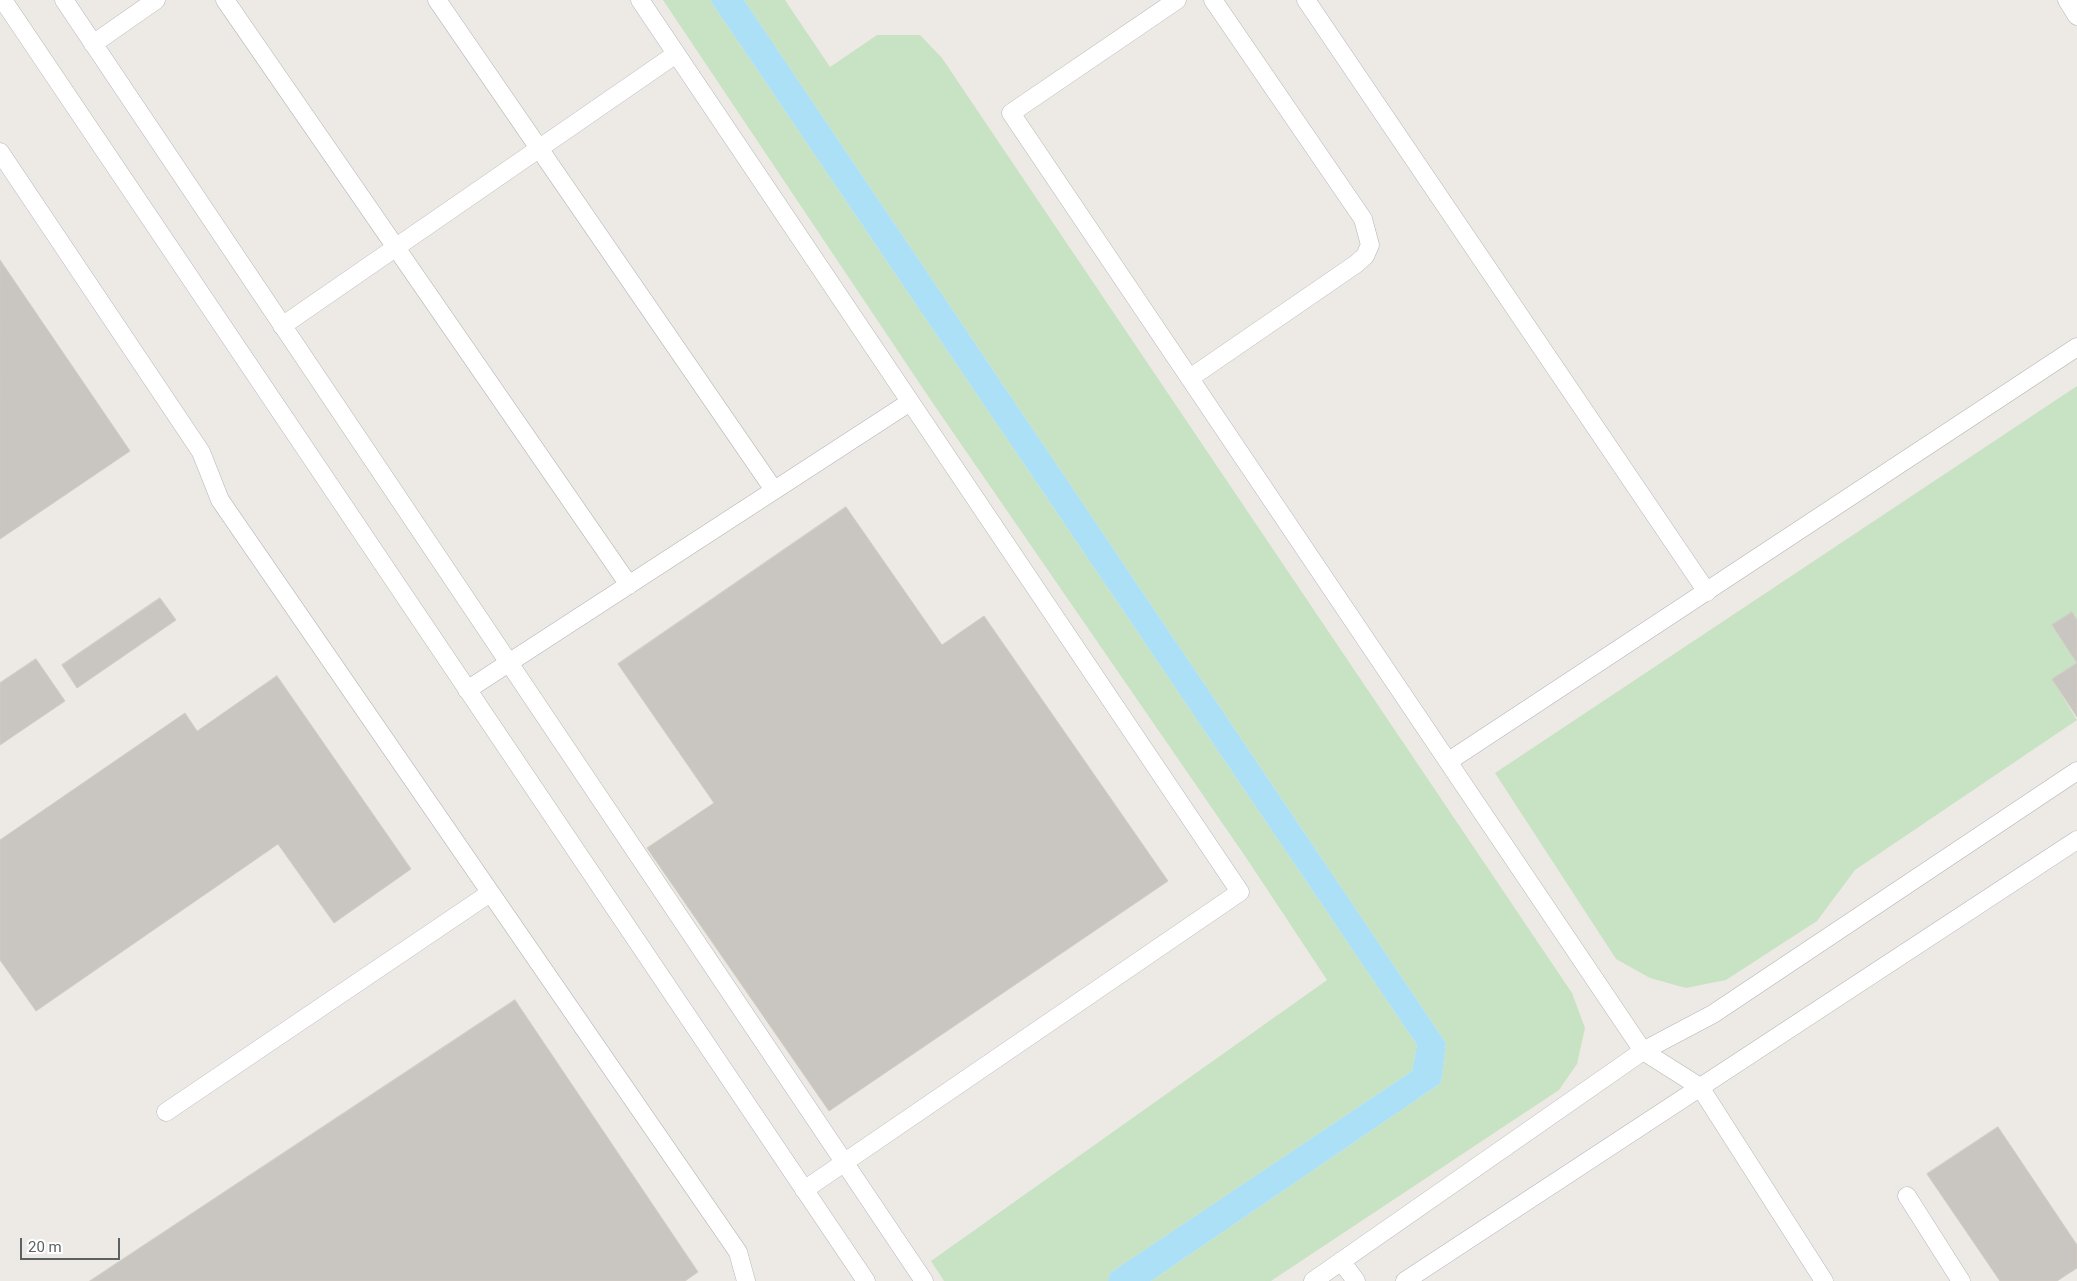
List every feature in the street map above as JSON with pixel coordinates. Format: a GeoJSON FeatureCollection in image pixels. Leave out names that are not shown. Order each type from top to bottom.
{"type":"FeatureCollection","features":[{"type":"Feature","properties":{"kind":"lane"},"geometry":{"type":"LineString","coordinates":[[3,0],[866,1281]]}},
{"type":"Feature","properties":{"kind":"lane"},"geometry":{"type":"LineString","coordinates":[[64,0],[843,1164],[924,1281]]}},
{"type":"Feature","properties":{"kind":"lane"},"geometry":{"type":"LineString","coordinates":[[93,44],[156,0]]}},
{"type":"Feature","properties":{"kind":"lane"},"geometry":{"type":"LineString","coordinates":[[225,0],[629,585]]}},
{"type":"Feature","properties":{"kind":"lane"},"geometry":{"type":"LineString","coordinates":[[437,0],[774,490]]}},
{"type":"Feature","properties":{"kind":"lane"},"geometry":{"type":"LineString","coordinates":[[640,0],[1240,892],[804,1190]]}},
{"type":"Feature","properties":{"kind":"lane"},"geometry":{"type":"LineString","coordinates":[[1177,0],[1011,113],[1643,1051],[1700,1087],[1824,1281]]}},
{"type":"Feature","properties":{"kind":"lane"},"geometry":{"type":"LineString","coordinates":[[1190,378],[1356,264],[1365,256],[1370,245],[1363,219],[1214,0]]}},
{"type":"Feature","properties":{"kind":"lane"},"geometry":{"type":"LineString","coordinates":[[1306,0],[1707,592]]}},
{"type":"Feature","properties":{"kind":"lane"},"geometry":{"type":"LineString","coordinates":[[2066,0],[2077,16]]}},
{"type":"Feature","properties":{"kind":"lane"},"geometry":{"type":"LineString","coordinates":[[282,326],[676,54]]}},
{"type":"Feature","properties":{"kind":"lane"},"geometry":{"type":"LineString","coordinates":[[0,152],[201,452],[220,500],[738,1252],[746,1281]]}},
{"type":"Feature","properties":{"kind":"lane"},"geometry":{"type":"LineString","coordinates":[[1449,761],[2077,347]]}},
{"type":"Feature","properties":{"kind":"lane"},"geometry":{"type":"LineString","coordinates":[[467,690],[910,402]]}},
{"type":"Feature","properties":{"kind":"lane"},"geometry":{"type":"LineString","coordinates":[[1313,1281],[1643,1051],[1713,1014],[2077,771]]}},
{"type":"Feature","properties":{"kind":"lane"},"geometry":{"type":"LineString","coordinates":[[1405,1281],[2077,840]]}},
{"type":"Feature","properties":{"kind":"lane"},"geometry":{"type":"LineString","coordinates":[[166,1112],[490,893]]}},
{"type":"Feature","properties":{"kind":"lane"},"geometry":{"type":"LineString","coordinates":[[1907,1196],[1961,1281]]}},
{"type":"Feature","properties":{"kind":"lane"},"geometry":{"type":"LineString","coordinates":[[1341,1261],[1356,1281]]}},
{"type":"Feature","properties":{"kind":"green space"},"geometry":{"type":"Polygon","coordinates":[[[663,0],[710,0],[1417,1045],[1412,1071],[1110,1273],[1108,1281],[944,1281],[931,1261],[1327,980],[1247,859],[932,402],[663,0]]]}},
{"type":"Feature","properties":{"kind":"green space"},"geometry":{"type":"Polygon","coordinates":[[[744,0],[785,0],[830,67],[877,35],[920,35],[942,58],[1572,993],[1585,1028],[1577,1064],[1559,1090],[1271,1281],[1151,1281],[1441,1083],[1446,1043],[744,0]]]}},
{"type":"Feature","properties":{"kind":"green space"},"geometry":{"type":"Polygon","coordinates":[[[2077,386],[2077,620],[2072,612],[2052,625],[2077,663],[2052,679],[2077,720],[1855,870],[1817,921],[1726,980],[1686,988],[1650,978],[1616,959],[1495,773],[2077,386]]]}},
{"type":"Feature","properties":{"kind":"water"},"geometry":{"type":"Polygon","coordinates":[[[710,0],[744,0],[1446,1043],[1441,1083],[1151,1281],[1108,1281],[1110,1273],[1412,1071],[1417,1045],[710,0]]]}},
{"type":"Feature","properties":{"kind":"building"},"geometry":{"type":"Polygon","coordinates":[[[0,260],[130,451],[0,539],[0,260]]]}},
{"type":"Feature","properties":{"kind":"building"},"geometry":{"type":"Polygon","coordinates":[[[846,507],[942,645],[984,616],[1168,881],[829,1111],[647,848],[714,803],[618,664],[846,507]]]}},
{"type":"Feature","properties":{"kind":"building"},"geometry":{"type":"Polygon","coordinates":[[[160,598],[176,620],[77,688],[62,665],[160,598]]]}},
{"type":"Feature","properties":{"kind":"building"},"geometry":{"type":"Polygon","coordinates":[[[2072,612],[2077,620],[2077,663],[2052,625],[2072,612]]]}},
{"type":"Feature","properties":{"kind":"building"},"geometry":{"type":"Polygon","coordinates":[[[36,659],[65,701],[0,745],[0,683],[36,659]]]}},
{"type":"Feature","properties":{"kind":"building"},"geometry":{"type":"Polygon","coordinates":[[[2077,663],[2077,717],[2052,679],[2077,663]]]}},
{"type":"Feature","properties":{"kind":"building"},"geometry":{"type":"Polygon","coordinates":[[[277,676],[411,869],[334,923],[278,844],[36,1011],[0,960],[0,840],[185,713],[197,731],[277,676]]]}},
{"type":"Feature","properties":{"kind":"building"},"geometry":{"type":"Polygon","coordinates":[[[515,1000],[698,1272],[685,1281],[90,1281],[515,1000]]]}},
{"type":"Feature","properties":{"kind":"building"},"geometry":{"type":"Polygon","coordinates":[[[1998,1127],[2077,1245],[2077,1268],[2057,1281],[2000,1281],[1927,1174],[1998,1127]]]}}]}
